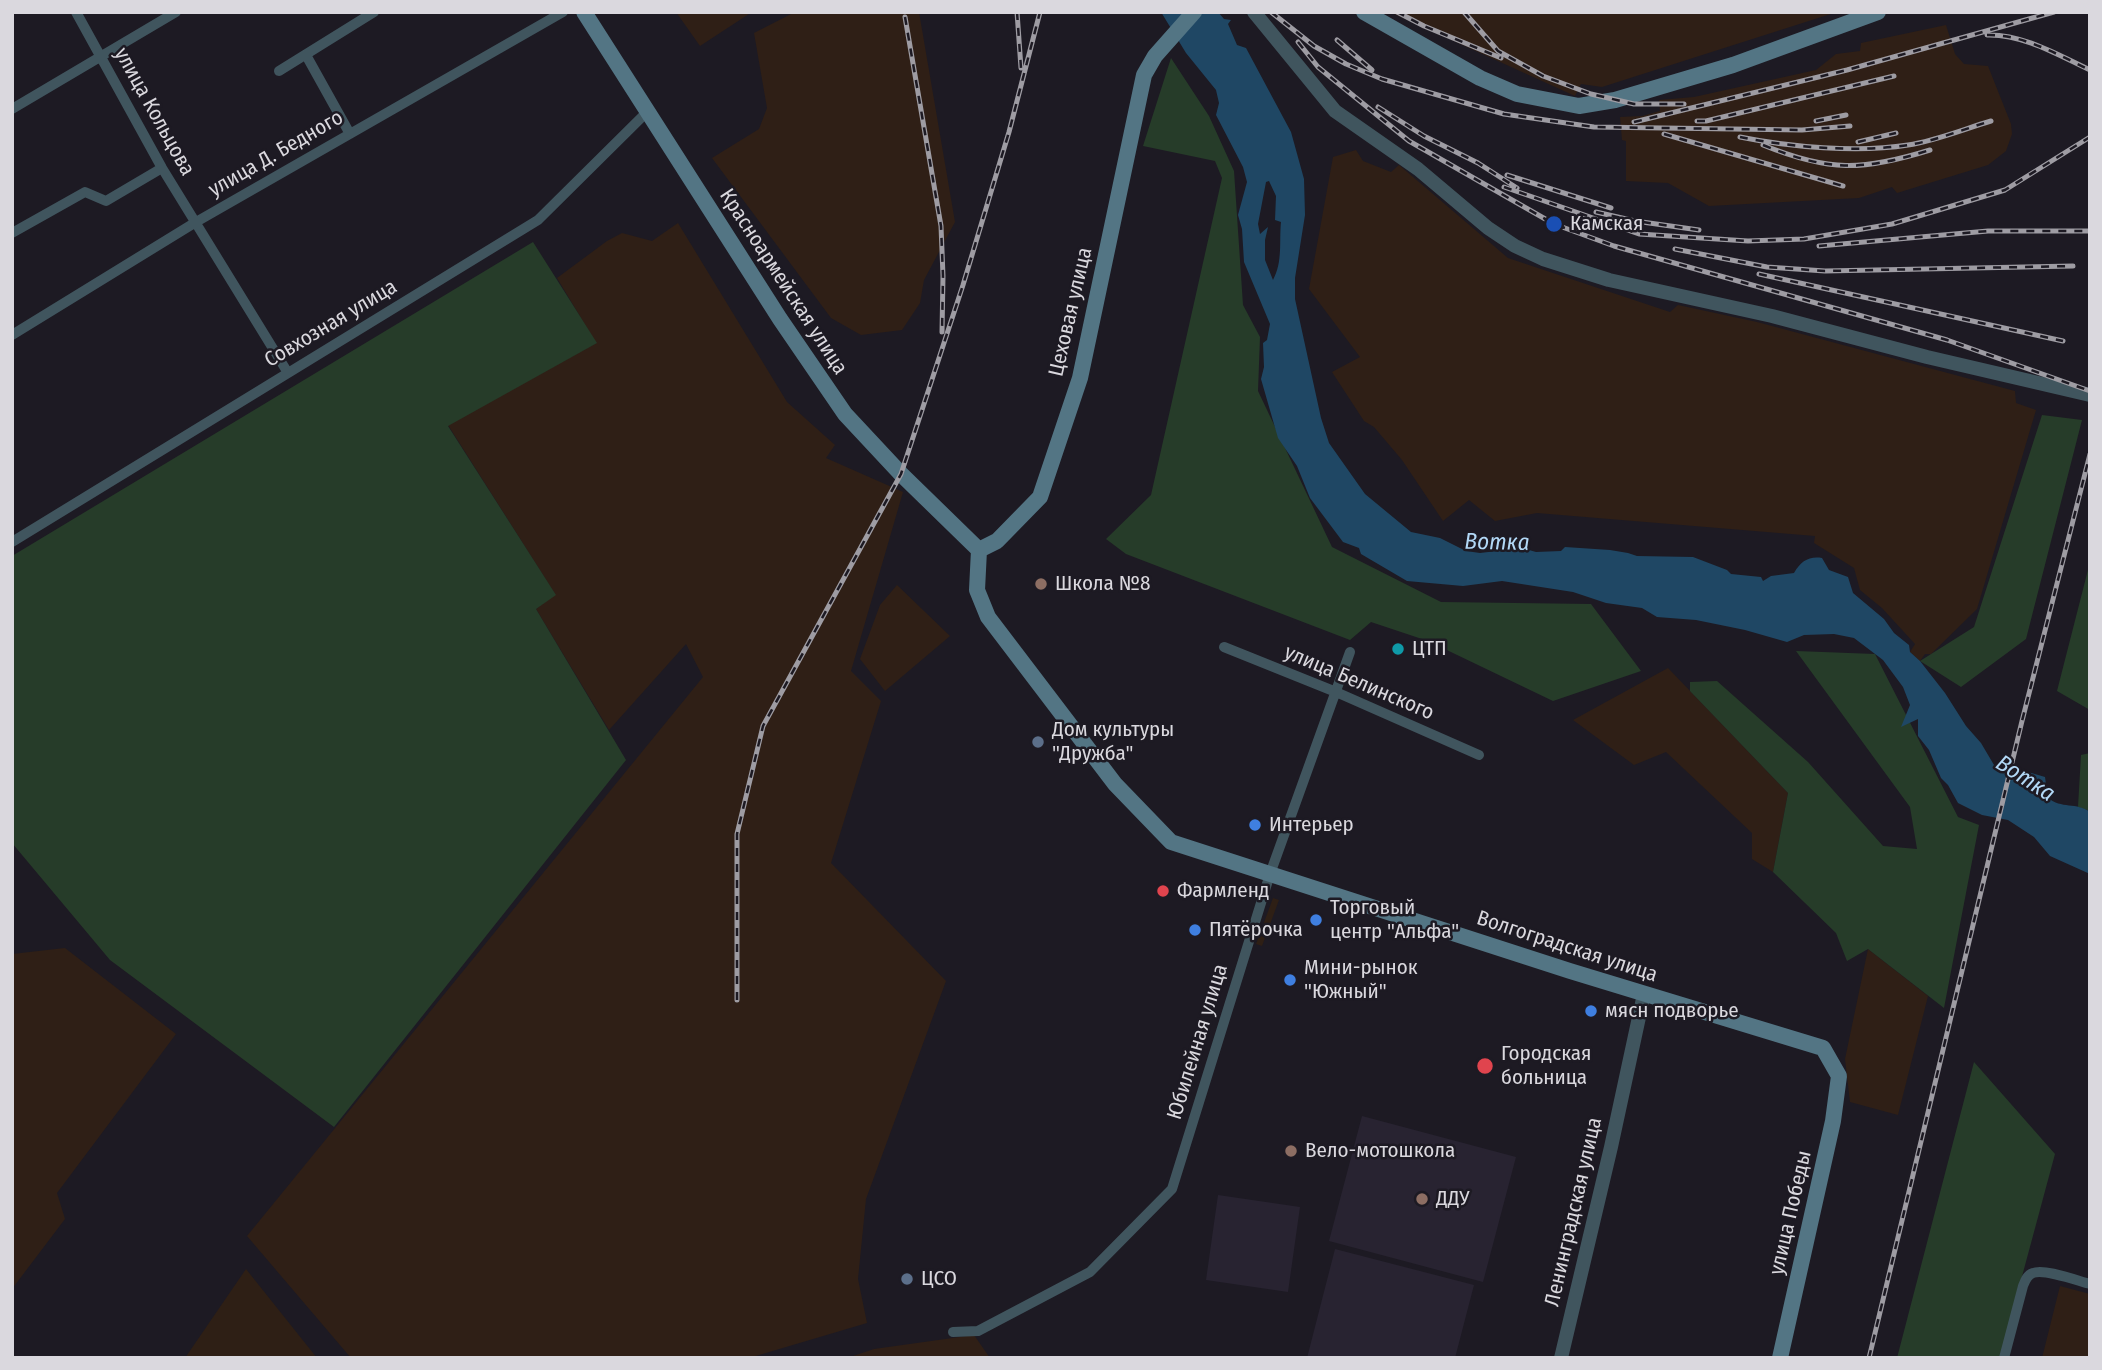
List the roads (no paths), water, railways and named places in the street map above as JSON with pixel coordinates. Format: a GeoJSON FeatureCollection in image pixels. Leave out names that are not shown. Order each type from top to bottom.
{"type":"FeatureCollection","features":[{"type":"Feature","properties":{"kind":"main road","name":"Красноармейская улица"},"geometry":{"type":"LineString","coordinates":[[584,12],[780,319],[845,414],[901,474],[979,550]]}},
{"type":"Feature","properties":{"kind":"main road","name":"Цеховая улица"},"geometry":{"type":"LineString","coordinates":[[979,550],[997,541],[1040,497],[1080,378],[1144,75],[1155,56],[1194,12]]}},
{"type":"Feature","properties":{"kind":"main road"},"geometry":{"type":"LineString","coordinates":[[1364,12],[1493,84],[1517,94],[1579,106],[1615,100],[1733,65],[1878,12]]}},
{"type":"Feature","properties":{"kind":"main road","name":"Волгоградская улица"},"geometry":{"type":"LineString","coordinates":[[979,550],[977,590],[988,617],[1115,784],[1171,842],[1644,994],[1823,1048],[1839,1076]]}},
{"type":"Feature","properties":{"kind":"main road","name":"улица Победы"},"geometry":{"type":"LineString","coordinates":[[1780,1358],[1833,1121],[1839,1076]]}},
{"type":"Feature","properties":{"kind":"street","name":"улица Кольцова"},"geometry":{"type":"LineString","coordinates":[[76,12],[162,168],[288,373]]}},
{"type":"Feature","properties":{"kind":"street"},"geometry":{"type":"LineString","coordinates":[[12,109],[176,12]]}},
{"type":"Feature","properties":{"kind":"street"},"geometry":{"type":"LineString","coordinates":[[279,71],[374,12]]}},
{"type":"Feature","properties":{"kind":"street","name":"улица Д. Бедного"},"geometry":{"type":"LineString","coordinates":[[12,335],[196,222],[563,12]]}},
{"type":"Feature","properties":{"kind":"street"},"geometry":{"type":"LineString","coordinates":[[1254,12],[1335,111],[1418,169],[1488,228],[1543,259],[1609,280],[1772,316],[1927,357],[2090,395]]}},
{"type":"Feature","properties":{"kind":"street"},"geometry":{"type":"LineString","coordinates":[[306,55],[350,134]]}},
{"type":"Feature","properties":{"kind":"street","name":"Совхозная улица"},"geometry":{"type":"LineString","coordinates":[[12,542],[538,220],[648,111]]}},
{"type":"Feature","properties":{"kind":"street"},"geometry":{"type":"LineString","coordinates":[[12,233],[85,192],[106,201],[162,168]]}},
{"type":"Feature","properties":{"kind":"street","name":"улица Белинского"},"geometry":{"type":"LineString","coordinates":[[1224,647],[1336,692],[1479,755]]}},
{"type":"Feature","properties":{"kind":"street","name":"Юбилейная улица"},"geometry":{"type":"LineString","coordinates":[[953,1332],[978,1331],[1090,1272],[1172,1189],[1270,874],[1350,652]]}},
{"type":"Feature","properties":{"kind":"street","name":"Ленинградская улица"},"geometry":{"type":"LineString","coordinates":[[1561,1358],[1644,994]]}},
{"type":"Feature","properties":{"kind":"street"},"geometry":{"type":"LineString","coordinates":[[2004,1358],[2028,1276],[2041,1272],[2090,1284]]}},
{"type":"Feature","properties":{"kind":"water","name":"Вотка"},"geometry":{"type":"Polygon","coordinates":[[[1161,12],[1218,12],[1224,19],[1231,20],[1228,24],[1237,45],[1246,48],[1291,132],[1304,179],[1305,215],[1295,278],[1295,299],[1329,443],[1365,494],[1411,532],[1440,538],[1466,551],[1480,553],[1522,548],[1536,552],[1561,551],[1565,547],[1610,550],[1637,556],[1693,557],[1731,574],[1761,577],[1763,581],[1771,576],[1794,573],[1803,562],[1822,558],[1829,570],[1848,577],[1853,593],[1909,645],[1910,652],[1945,693],[1994,765],[2002,772],[2028,772],[2045,777],[2048,798],[2090,812],[2090,874],[2050,856],[2034,837],[2008,820],[1982,815],[1958,803],[1941,778],[1929,750],[1918,736],[1918,719],[1901,727],[1910,705],[1903,687],[1883,660],[1854,638],[1834,634],[1804,635],[1787,642],[1696,620],[1657,617],[1642,608],[1606,603],[1573,592],[1502,581],[1463,586],[1407,581],[1361,554],[1359,548],[1343,542],[1310,498],[1297,466],[1278,438],[1261,379],[1264,367],[1263,343],[1267,340],[1270,324],[1244,262],[1242,229],[1238,215],[1247,182],[1243,167],[1216,115],[1219,103],[1216,90],[1186,53],[1161,12]],[[1269,181],[1266,182],[1258,224],[1260,234],[1268,227],[1265,260],[1273,280],[1280,251],[1281,222],[1275,220],[1276,196],[1269,181]]]}},
{"type":"Feature","properties":{"kind":"railway"},"geometry":{"type":"LineString","coordinates":[[1017,12],[1021,68]]}},
{"type":"Feature","properties":{"kind":"railway"},"geometry":{"type":"LineString","coordinates":[[737,1000],[737,834],[763,726],[901,474],[963,285],[1009,132],[1040,12]]}},
{"type":"Feature","properties":{"kind":"railway"},"geometry":{"type":"LineString","coordinates":[[1271,12],[1314,46],[1346,64],[1382,79],[1504,114],[1594,127],[1802,130],[1850,126]]}},
{"type":"Feature","properties":{"kind":"railway"},"geometry":{"type":"LineString","coordinates":[[1397,12],[1501,58]]}},
{"type":"Feature","properties":{"kind":"railway"},"geometry":{"type":"LineString","coordinates":[[1464,12],[1498,51],[1543,76],[1591,94],[1634,104],[1684,104]]}},
{"type":"Feature","properties":{"kind":"railway"},"geometry":{"type":"LineString","coordinates":[[1634,122],[1847,70],[2054,12]]}},
{"type":"Feature","properties":{"kind":"railway"},"geometry":{"type":"LineString","coordinates":[[905,17],[941,226],[942,332]]}},
{"type":"Feature","properties":{"kind":"railway"},"geometry":{"type":"LineString","coordinates":[[1987,35],[2027,42],[2090,70]]}},
{"type":"Feature","properties":{"kind":"railway"},"geometry":{"type":"LineString","coordinates":[[1337,40],[1372,70]]}},
{"type":"Feature","properties":{"kind":"railway"},"geometry":{"type":"LineString","coordinates":[[1298,42],[1318,67],[1409,141],[1554,224],[1614,246],[1947,340],[2090,391]]}},
{"type":"Feature","properties":{"kind":"railway"},"geometry":{"type":"LineString","coordinates":[[1697,121],[1894,76]]}},
{"type":"Feature","properties":{"kind":"railway"},"geometry":{"type":"LineString","coordinates":[[1378,107],[1517,188]]}},
{"type":"Feature","properties":{"kind":"railway"},"geometry":{"type":"LineString","coordinates":[[1816,121],[1846,115]]}},
{"type":"Feature","properties":{"kind":"railway"},"geometry":{"type":"LineString","coordinates":[[1740,137],[1780,144],[1868,149],[1929,141],[1991,121]]}},
{"type":"Feature","properties":{"kind":"railway"},"geometry":{"type":"LineString","coordinates":[[1858,142],[1896,133]]}},
{"type":"Feature","properties":{"kind":"railway"},"geometry":{"type":"LineString","coordinates":[[1664,134],[1843,186]]}},
{"type":"Feature","properties":{"kind":"railway"},"geometry":{"type":"LineString","coordinates":[[1504,187],[1639,234],[1748,241],[1804,239],[1892,224],[2005,190],[2090,137]]}},
{"type":"Feature","properties":{"kind":"railway"},"geometry":{"type":"LineString","coordinates":[[1763,145],[1808,160],[1846,166],[1885,162],[1930,150]]}},
{"type":"Feature","properties":{"kind":"railway"},"geometry":{"type":"LineString","coordinates":[[1507,175],[1611,208]]}},
{"type":"Feature","properties":{"kind":"railway"},"geometry":{"type":"LineString","coordinates":[[1596,212],[1635,221],[1699,230]]}},
{"type":"Feature","properties":{"kind":"railway"},"geometry":{"type":"LineString","coordinates":[[1819,246],[1988,231],[2090,231]]}},
{"type":"Feature","properties":{"kind":"railway"},"geometry":{"type":"LineString","coordinates":[[1675,249],[1767,267],[1825,271],[2073,266]]}},
{"type":"Feature","properties":{"kind":"railway"},"geometry":{"type":"LineString","coordinates":[[1759,274],[2063,341]]}},
{"type":"Feature","properties":{"kind":"railway"},"geometry":{"type":"LineString","coordinates":[[1869,1358],[2022,721],[2090,454]]}},
{"type":"Feature","properties":{"kind":"place","name":"Камская"},"geometry":{"type":"Point","coordinates":[1554,224]}},
{"type":"Feature","properties":{"kind":"place","name":"Школа №8"},"geometry":{"type":"Point","coordinates":[1041,584]}},
{"type":"Feature","properties":{"kind":"place","name":"ЦТП"},"geometry":{"type":"Point","coordinates":[1398,649]}},
{"type":"Feature","properties":{"kind":"place","name":"Дом культуры \"Дружба\""},"geometry":{"type":"Point","coordinates":[1038,742]}},
{"type":"Feature","properties":{"kind":"place","name":"Интерьер"},"geometry":{"type":"Point","coordinates":[1255,825]}},
{"type":"Feature","properties":{"kind":"place","name":"Фармленд"},"geometry":{"type":"Point","coordinates":[1163,891]}},
{"type":"Feature","properties":{"kind":"place","name":"Торговый центр \"Альфа\""},"geometry":{"type":"Point","coordinates":[1316,920]}},
{"type":"Feature","properties":{"kind":"place","name":"Пятёрочка"},"geometry":{"type":"Point","coordinates":[1195,930]}},
{"type":"Feature","properties":{"kind":"place","name":"Мини-рынок \"Южный\""},"geometry":{"type":"Point","coordinates":[1290,980]}},
{"type":"Feature","properties":{"kind":"place","name":"мясн подворье"},"geometry":{"type":"Point","coordinates":[1591,1011]}},
{"type":"Feature","properties":{"kind":"place","name":"Городская больница"},"geometry":{"type":"Point","coordinates":[1485,1066]}},
{"type":"Feature","properties":{"kind":"place","name":"Вело-мотошкола"},"geometry":{"type":"Point","coordinates":[1291,1151]}},
{"type":"Feature","properties":{"kind":"place","name":"ДДУ"},"geometry":{"type":"Point","coordinates":[1422,1199]}},
{"type":"Feature","properties":{"kind":"place","name":"ЦСО"},"geometry":{"type":"Point","coordinates":[907,1279]}}]}
